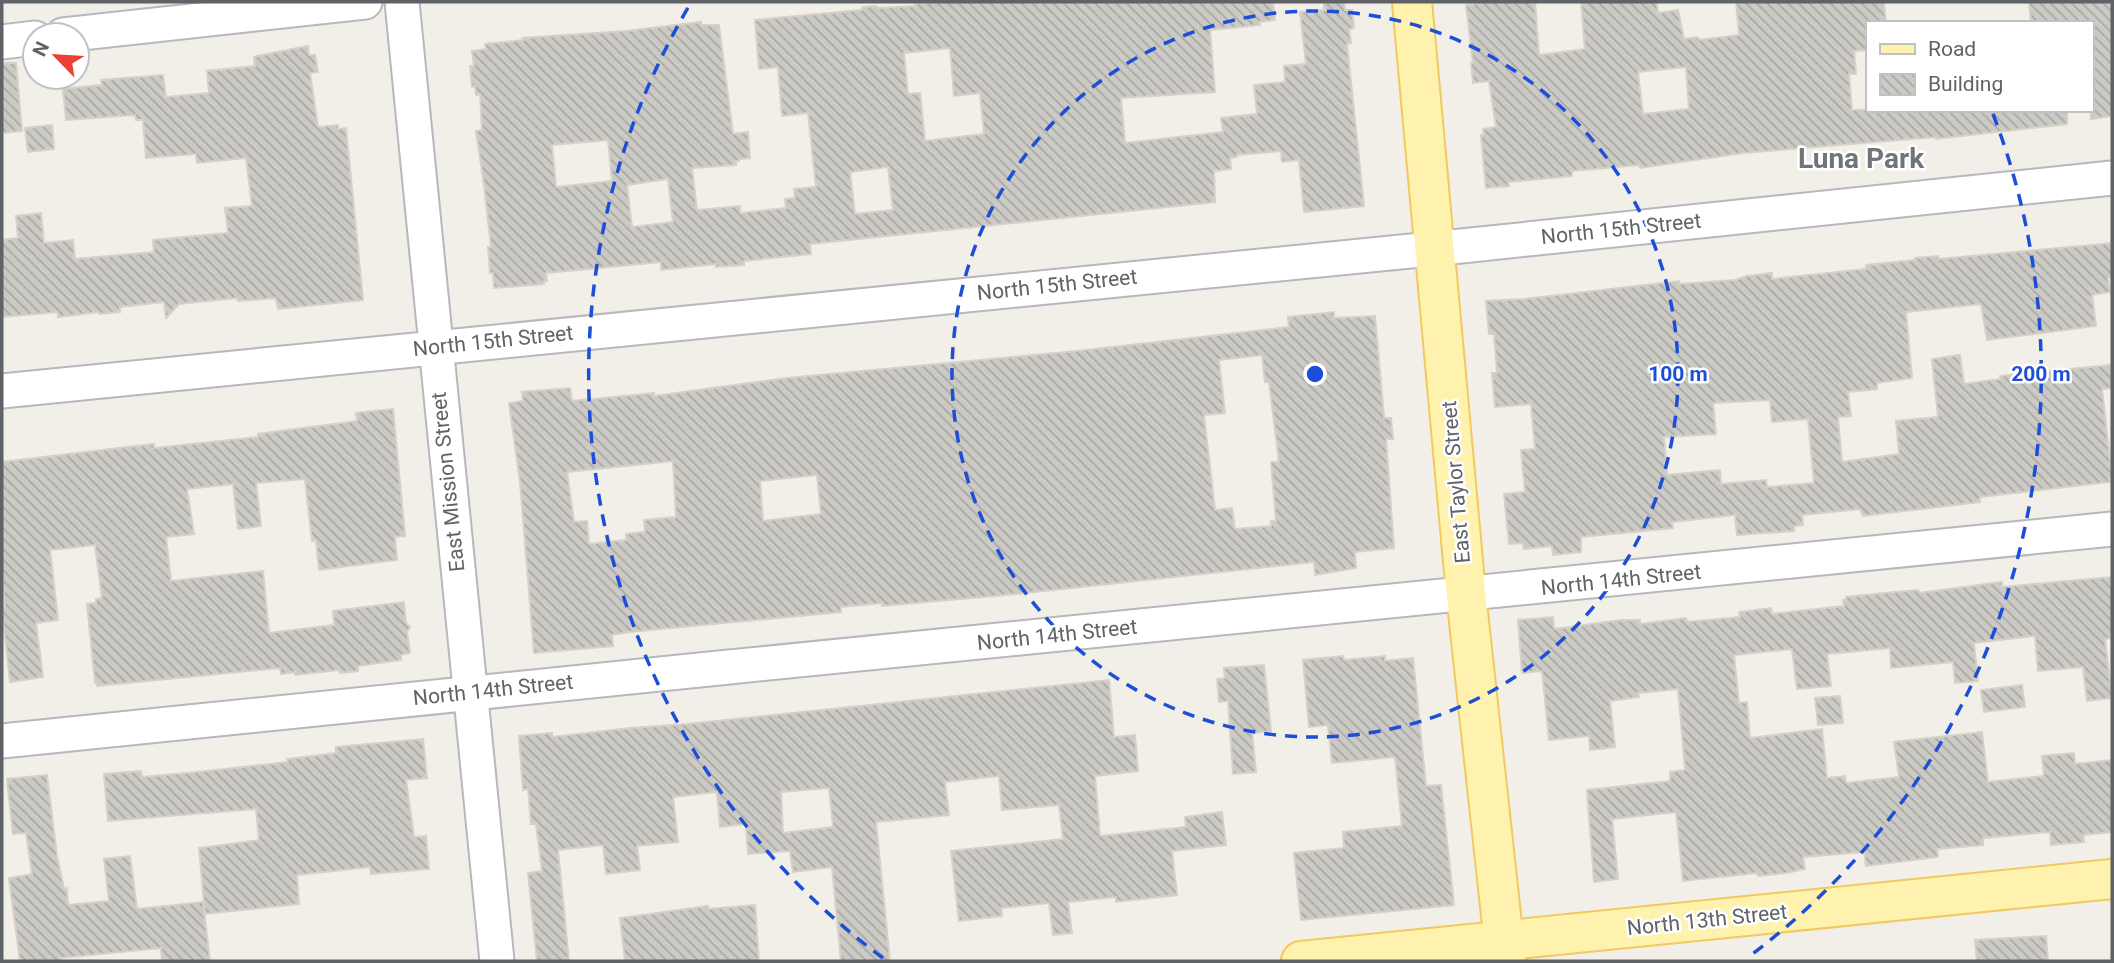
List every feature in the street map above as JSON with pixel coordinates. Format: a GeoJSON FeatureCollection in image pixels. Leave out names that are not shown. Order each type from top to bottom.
{"type":"FeatureCollection","features":[{"type":"Feature","properties":{"kind":"main road","name":"East Taylor Street"},"geometry":{"type":"LineString","coordinates":[[1412,2],[1466,594],[1505,951]]}},
{"type":"Feature","properties":{"kind":"main road","name":"North 13th Street"},"geometry":{"type":"LineString","coordinates":[[1301,961],[1505,951],[2112,880]]}},
{"type":"Feature","properties":{"kind":"street"},"geometry":{"type":"LineString","coordinates":[[91,32],[365,2]]}},
{"type":"Feature","properties":{"kind":"street","name":"East Mission Street"},"geometry":{"type":"LineString","coordinates":[[402,2],[497,961]]}},
{"type":"Feature","properties":{"kind":"street"},"geometry":{"type":"LineString","coordinates":[[2,42],[21,40]]}},
{"type":"Feature","properties":{"kind":"street","name":"North 15th Street"},"geometry":{"type":"LineString","coordinates":[[2,391],[2112,178]]}},
{"type":"Feature","properties":{"kind":"street","name":"North 14th Street"},"geometry":{"type":"LineString","coordinates":[[2,741],[2112,529]]}},
{"type":"Feature","properties":{"kind":"building"},"geometry":{"type":"Polygon","coordinates":[[[1273,2],[1275,20],[1259,22],[1260,25],[1210,30],[1215,92],[1121,98],[1125,143],[1223,132],[1221,118],[1257,114],[1254,85],[1285,82],[1284,66],[1306,64],[1300,12],[1324,10],[1324,3],[1344,2],[1345,10],[1352,10],[1354,28],[1349,29],[1351,43],[1347,44],[1364,206],[1304,212],[1299,160],[1282,162],[1281,151],[1237,155],[1230,158],[1231,169],[1214,171],[1215,202],[810,244],[811,254],[744,261],[744,265],[716,267],[716,264],[661,270],[661,262],[546,273],[547,281],[544,281],[544,284],[494,288],[493,273],[490,273],[488,247],[491,247],[476,131],[482,130],[480,94],[476,95],[475,86],[472,87],[472,51],[486,49],[485,44],[524,40],[523,38],[626,31],[701,22],[701,25],[719,25],[733,134],[748,132],[750,158],[739,159],[736,165],[692,168],[697,210],[740,206],[740,213],[786,208],[785,199],[795,198],[794,189],[816,187],[808,113],[782,116],[778,67],[759,69],[755,20],[861,10],[863,7],[916,6],[915,4],[1273,2]],[[950,48],[904,53],[908,94],[920,93],[925,141],[984,134],[980,93],[954,96],[950,48]],[[608,140],[552,145],[556,187],[612,181],[608,140]],[[888,167],[850,172],[855,214],[893,210],[888,167]],[[668,179],[627,185],[632,227],[673,222],[668,179]]]}},
{"type":"Feature","properties":{"kind":"building"},"geometry":{"type":"Polygon","coordinates":[[[1474,2],[1535,2],[1539,55],[1585,49],[1581,2],[1657,2],[1658,13],[1678,10],[1684,39],[1698,37],[1699,40],[1739,35],[1736,2],[1884,2],[1886,21],[1866,21],[1866,50],[1854,51],[1856,74],[1849,74],[1852,110],[2067,112],[2067,124],[1936,139],[1743,153],[1640,168],[1639,165],[1572,171],[1572,176],[1508,182],[1509,186],[1486,188],[1481,135],[1484,135],[1483,129],[1496,127],[1489,81],[1473,83],[1466,5],[1474,2]],[[1686,67],[1638,72],[1643,114],[1689,109],[1686,67]]]}},
{"type":"Feature","properties":{"kind":"building"},"geometry":{"type":"Polygon","coordinates":[[[2029,2],[2112,2],[2112,116],[2091,119],[2093,21],[2031,21],[2029,2]]]}},
{"type":"Feature","properties":{"kind":"building"},"geometry":{"type":"Polygon","coordinates":[[[308,46],[309,55],[315,55],[318,72],[310,73],[318,127],[338,125],[338,129],[346,128],[363,300],[278,309],[276,298],[238,301],[237,298],[179,304],[166,318],[164,302],[120,307],[120,312],[99,314],[58,317],[58,312],[2,317],[2,240],[18,238],[16,216],[41,213],[44,243],[73,240],[75,259],[154,252],[153,240],[228,233],[225,208],[252,206],[246,158],[197,163],[196,154],[146,158],[143,120],[136,120],[135,115],[66,120],[63,91],[91,91],[91,86],[102,85],[101,80],[163,75],[166,97],[209,93],[207,71],[255,66],[254,57],[308,46]]]}},
{"type":"Feature","properties":{"kind":"building"},"geometry":{"type":"Polygon","coordinates":[[[2,63],[16,63],[22,131],[2,133],[2,63]]]}},
{"type":"Feature","properties":{"kind":"building"},"geometry":{"type":"Polygon","coordinates":[[[52,125],[54,149],[28,152],[25,128],[52,125]]]}},
{"type":"Feature","properties":{"kind":"building"},"geometry":{"type":"Polygon","coordinates":[[[2112,243],[2112,277],[2108,278],[2110,292],[2092,295],[2096,326],[1987,340],[1981,304],[1906,312],[1912,378],[1877,383],[1877,389],[1848,392],[1851,416],[1838,417],[1842,462],[1899,454],[1896,421],[1938,417],[1932,359],[1960,355],[1964,384],[2001,379],[2000,376],[2110,365],[2112,388],[2102,389],[2112,478],[2109,478],[2110,482],[1980,497],[1980,502],[1863,516],[1860,509],[1802,515],[1803,525],[1794,526],[1794,531],[1737,535],[1735,515],[1672,522],[1673,528],[1581,537],[1581,552],[1553,555],[1552,546],[1524,549],[1523,543],[1509,544],[1504,494],[1525,492],[1521,450],[1535,449],[1531,404],[1495,407],[1492,373],[1497,373],[1494,334],[1489,334],[1486,301],[1679,281],[1679,284],[1735,280],[1772,273],[1772,279],[1866,269],[1866,265],[1915,258],[1938,256],[1939,259],[2112,243]],[[1770,400],[1713,403],[1716,434],[1664,437],[1667,475],[1720,470],[1721,484],[1766,480],[1767,487],[1814,483],[1808,419],[1772,422],[1770,400]]]}},
{"type":"Feature","properties":{"kind":"building"},"geometry":{"type":"Polygon","coordinates":[[[1334,312],[1334,318],[1375,316],[1384,418],[1391,418],[1393,439],[1386,439],[1394,548],[1355,552],[1356,568],[1315,575],[1314,562],[1006,595],[841,607],[841,612],[629,632],[612,635],[613,646],[534,653],[520,482],[509,403],[523,401],[522,392],[570,388],[572,401],[654,393],[654,396],[787,378],[1077,351],[1289,327],[1288,317],[1334,312]],[[1262,355],[1219,360],[1225,413],[1204,415],[1215,510],[1232,508],[1235,529],[1271,526],[1271,521],[1276,521],[1271,462],[1279,462],[1269,382],[1265,382],[1262,355]],[[673,461],[567,472],[574,522],[587,521],[589,544],[626,540],[626,534],[645,532],[644,520],[676,517],[673,461]],[[817,475],[760,481],[763,521],[821,514],[817,475]]]}},
{"type":"Feature","properties":{"kind":"building"},"geometry":{"type":"Polygon","coordinates":[[[393,409],[405,536],[395,537],[397,560],[319,570],[316,540],[312,541],[305,479],[256,483],[261,526],[238,529],[233,484],[187,489],[194,534],[166,537],[171,581],[263,571],[269,633],[334,625],[333,611],[404,602],[406,623],[410,627],[407,632],[410,653],[401,655],[401,660],[358,666],[358,671],[340,673],[339,670],[281,674],[280,668],[97,686],[87,604],[96,603],[96,599],[102,598],[95,545],[50,550],[58,620],[36,623],[43,677],[10,682],[2,608],[5,607],[2,571],[2,462],[154,444],[154,448],[258,437],[258,434],[357,421],[356,413],[393,409]]]}},
{"type":"Feature","properties":{"kind":"building"},"geometry":{"type":"Polygon","coordinates":[[[2112,577],[2112,638],[2105,639],[2112,698],[2087,701],[2083,667],[2038,671],[2035,636],[1974,643],[1978,681],[1955,683],[1953,662],[1891,668],[1890,648],[1827,654],[1831,686],[1797,689],[1792,649],[1734,655],[1739,703],[1747,702],[1750,738],[1822,729],[1827,778],[1845,776],[1846,783],[1899,777],[1894,742],[1982,732],[1988,782],[2044,776],[2042,756],[2074,753],[2075,764],[2112,760],[2112,832],[2083,835],[2084,842],[2051,845],[2050,832],[1983,838],[1983,845],[1937,849],[1938,857],[1866,866],[1864,852],[1803,857],[1805,869],[1786,873],[1758,876],[1757,873],[1683,881],[1676,812],[1612,819],[1618,879],[1594,882],[1587,790],[1670,781],[1670,772],[1685,770],[1678,689],[1638,693],[1639,697],[1610,701],[1615,747],[1590,750],[1589,736],[1549,740],[1542,671],[1522,673],[1518,620],[1553,617],[1554,629],[1622,620],[1640,620],[1640,624],[1686,618],[1687,622],[1740,617],[1739,612],[1771,608],[1772,614],[1844,606],[1843,600],[1846,600],[1846,597],[1918,590],[1919,593],[2002,582],[2002,587],[2112,577]]]}},
{"type":"Feature","properties":{"kind":"building"},"geometry":{"type":"Polygon","coordinates":[[[1343,656],[1344,660],[1385,656],[1385,661],[1413,658],[1426,786],[1441,785],[1454,905],[1301,920],[1294,853],[1344,848],[1343,832],[1402,826],[1395,757],[1332,763],[1328,725],[1309,727],[1303,660],[1343,656]]]}},
{"type":"Feature","properties":{"kind":"building"},"geometry":{"type":"Polygon","coordinates":[[[1264,665],[1271,731],[1252,733],[1256,772],[1233,774],[1228,701],[1219,702],[1217,679],[1225,678],[1224,668],[1264,665]]]}},
{"type":"Feature","properties":{"kind":"building"},"geometry":{"type":"Polygon","coordinates":[[[1109,680],[1114,737],[1135,735],[1138,771],[1095,776],[1100,836],[1186,827],[1185,817],[1222,812],[1226,845],[1172,851],[1177,895],[1116,902],[1116,897],[1068,902],[1072,933],[1053,935],[1049,903],[1001,908],[1002,916],[959,921],[951,851],[1063,839],[1059,805],[1002,810],[999,776],[945,782],[949,815],[876,822],[890,961],[841,961],[832,867],[793,872],[790,851],[748,854],[746,824],[720,827],[717,792],[673,797],[678,842],[637,846],[640,870],[606,874],[603,845],[558,850],[569,961],[537,961],[528,873],[542,871],[536,824],[531,824],[528,789],[523,790],[519,736],[552,733],[552,737],[1109,680]],[[829,788],[781,792],[783,833],[833,827],[829,788]]]}},
{"type":"Feature","properties":{"kind":"building"},"geometry":{"type":"Polygon","coordinates":[[[2022,685],[2025,707],[1984,712],[1981,690],[2022,685]]]}},
{"type":"Feature","properties":{"kind":"building"},"geometry":{"type":"Polygon","coordinates":[[[1840,696],[1843,723],[1818,725],[1815,698],[1840,696]]]}},
{"type":"Feature","properties":{"kind":"building"},"geometry":{"type":"Polygon","coordinates":[[[423,739],[427,778],[406,780],[414,837],[426,836],[429,869],[371,874],[370,867],[297,875],[299,904],[205,914],[199,848],[259,840],[256,809],[108,821],[104,774],[141,771],[142,777],[198,772],[288,762],[287,759],[336,753],[336,747],[423,739]]]}},
{"type":"Feature","properties":{"kind":"building"},"geometry":{"type":"Polygon","coordinates":[[[47,775],[57,856],[64,889],[67,888],[68,905],[109,901],[104,859],[130,856],[137,909],[203,902],[210,961],[162,961],[161,948],[60,958],[61,961],[20,961],[9,878],[32,874],[26,833],[13,834],[7,779],[47,775]]]}},
{"type":"Feature","properties":{"kind":"building"},"geometry":{"type":"Polygon","coordinates":[[[755,905],[759,961],[625,961],[620,918],[708,906],[708,909],[755,905]]]}},
{"type":"Feature","properties":{"kind":"building"},"geometry":{"type":"Polygon","coordinates":[[[2046,936],[2048,961],[1977,961],[1975,940],[2046,936]]]}},
{"type":"Feature","properties":{"kind":"district","name":"Luna Park"},"geometry":{"type":"Point","coordinates":[1861,158]}}]}
